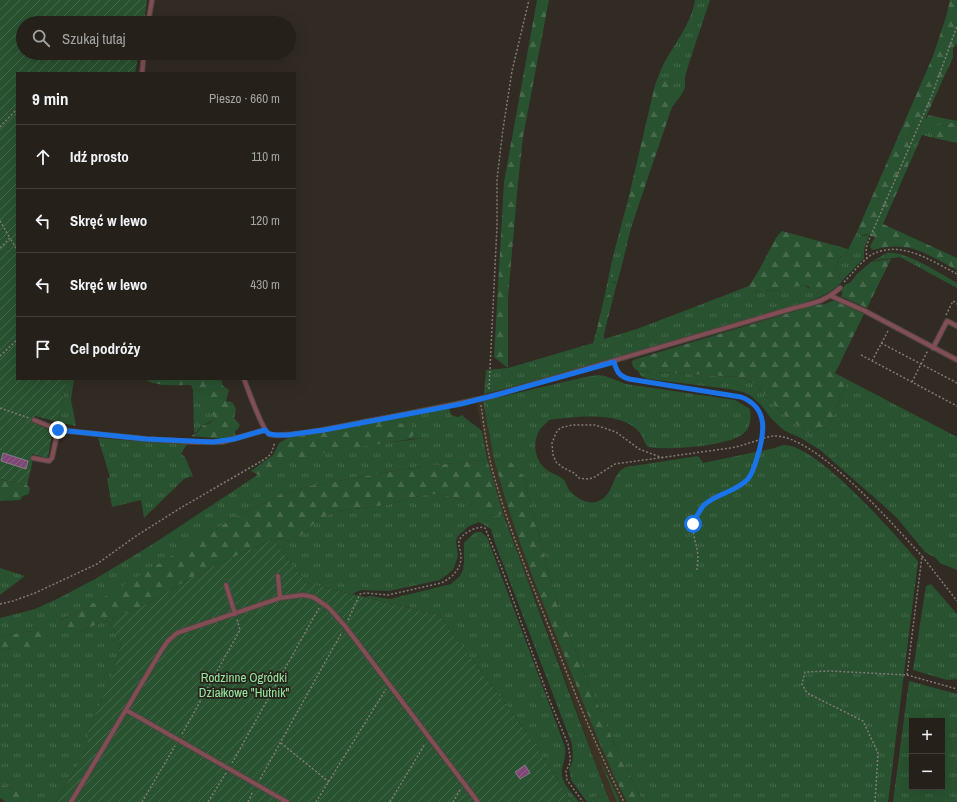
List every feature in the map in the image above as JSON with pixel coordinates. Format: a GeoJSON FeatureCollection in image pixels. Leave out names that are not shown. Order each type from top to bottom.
{"type":"FeatureCollection","features":[{"type":"Feature","properties":{"kind":"lane"},"geometry":{"type":"LineString","coordinates":[[149,16],[152,0]]}},
{"type":"Feature","properties":{"kind":"lane"},"geometry":{"type":"LineString","coordinates":[[142,72],[143,60]]}},
{"type":"Feature","properties":{"kind":"lane"},"geometry":{"type":"LineString","coordinates":[[244,380],[265,430],[269,434],[288,435],[324,430],[481,399],[614,362],[823,300],[831,296],[840,288]]}},
{"type":"Feature","properties":{"kind":"lane"},"geometry":{"type":"LineString","coordinates":[[831,296],[865,311],[957,360]]}},
{"type":"Feature","properties":{"kind":"lane"},"geometry":{"type":"LineString","coordinates":[[933,348],[947,321],[957,326]]}},
{"type":"Feature","properties":{"kind":"lane"},"geometry":{"type":"LineString","coordinates":[[34,420],[58,430],[146,439],[213,442],[234,439],[265,430]]}},
{"type":"Feature","properties":{"kind":"lane"},"geometry":{"type":"LineString","coordinates":[[33,458],[49,460],[52,458],[58,430]]}},
{"type":"Feature","properties":{"kind":"lane"},"geometry":{"type":"LineString","coordinates":[[278,576],[280,598]]}},
{"type":"Feature","properties":{"kind":"lane"},"geometry":{"type":"LineString","coordinates":[[226,585],[235,614]]}},
{"type":"Feature","properties":{"kind":"lane"},"geometry":{"type":"LineString","coordinates":[[71,802],[168,641],[177,633],[280,598],[303,595],[313,597],[328,607],[345,626],[478,802]]}},
{"type":"Feature","properties":{"kind":"lane"},"geometry":{"type":"LineString","coordinates":[[126,710],[287,802]]}},
{"type":"Feature","properties":{"kind":"path"},"geometry":{"type":"LineString","coordinates":[[488,397],[498,179],[503,129],[512,71],[529,0]]}},
{"type":"Feature","properties":{"kind":"path"},"geometry":{"type":"LineString","coordinates":[[867,259],[866,250],[868,242],[932,95],[957,26]]}},
{"type":"Feature","properties":{"kind":"path"},"geometry":{"type":"LineString","coordinates":[[0,127],[16,110]]}},
{"type":"Feature","properties":{"kind":"path"},"geometry":{"type":"LineString","coordinates":[[0,221],[16,248]]}},
{"type":"Feature","properties":{"kind":"path"},"geometry":{"type":"LineString","coordinates":[[0,248],[10,238]]}},
{"type":"Feature","properties":{"kind":"path"},"geometry":{"type":"LineString","coordinates":[[840,288],[867,259],[874,254],[896,249],[908,251],[957,274]]}},
{"type":"Feature","properties":{"kind":"path"},"geometry":{"type":"LineString","coordinates":[[872,361],[891,325]]}},
{"type":"Feature","properties":{"kind":"path"},"geometry":{"type":"LineString","coordinates":[[0,356],[16,341]]}},
{"type":"Feature","properties":{"kind":"path"},"geometry":{"type":"LineString","coordinates":[[881,343],[957,383]]}},
{"type":"Feature","properties":{"kind":"path"},"geometry":{"type":"LineString","coordinates":[[861,355],[957,406]]}},
{"type":"Feature","properties":{"kind":"path"},"geometry":{"type":"LineString","coordinates":[[614,362],[618,374],[622,377],[720,393],[748,400],[756,406],[761,413],[763,421],[762,439],[754,468],[748,479],[736,488],[715,498],[705,505],[698,513],[693,524],[693,535],[698,557],[697,570]]}},
{"type":"Feature","properties":{"kind":"path"},"geometry":{"type":"LineString","coordinates":[[481,399],[493,475],[505,510],[570,681],[594,739],[624,802]]}},
{"type":"Feature","properties":{"kind":"path"},"geometry":{"type":"LineString","coordinates":[[0,408],[34,420]]}},
{"type":"Feature","properties":{"kind":"path"},"geometry":{"type":"LineString","coordinates":[[663,458],[639,449],[616,432],[595,425],[572,425],[560,428],[552,443],[553,455],[556,462],[574,473],[579,478],[586,479],[593,478],[615,464],[663,458],[740,446],[772,436],[788,439],[808,448],[825,460],[873,502],[922,556],[957,601]]}},
{"type":"Feature","properties":{"kind":"path"},"geometry":{"type":"LineString","coordinates":[[0,604],[13,602],[35,593],[97,564],[136,536],[182,507],[265,459],[271,454],[276,435]]}},
{"type":"Feature","properties":{"kind":"path"},"geometry":{"type":"LineString","coordinates":[[248,802],[345,626],[360,594],[392,594],[447,581],[457,571],[460,562],[461,556],[459,542],[461,538],[474,528],[482,526],[485,528],[502,569],[546,692],[568,744],[570,763],[566,772],[567,780],[583,802]]}},
{"type":"Feature","properties":{"kind":"path"},"geometry":{"type":"LineString","coordinates":[[907,676],[922,556]]}},
{"type":"Feature","properties":{"kind":"path"},"geometry":{"type":"LineString","coordinates":[[208,802],[319,611],[320,602]]}},
{"type":"Feature","properties":{"kind":"path"},"geometry":{"type":"LineString","coordinates":[[142,802],[240,630],[235,614]]}},
{"type":"Feature","properties":{"kind":"path"},"geometry":{"type":"LineString","coordinates":[[875,802],[878,753],[863,721],[807,693],[802,684],[804,672],[830,671],[907,676],[957,689]]}},
{"type":"Feature","properties":{"kind":"path"},"geometry":{"type":"LineString","coordinates":[[316,802],[389,684]]}},
{"type":"Feature","properties":{"kind":"path"},"geometry":{"type":"LineString","coordinates":[[390,802],[429,738]]}},
{"type":"Feature","properties":{"kind":"path"},"geometry":{"type":"LineString","coordinates":[[280,742],[329,782]]}},
{"type":"Feature","properties":{"kind":"path"},"geometry":{"type":"LineString","coordinates":[[453,802],[464,783]]}},
{"type":"Feature","properties":{"kind":"shaded area"},"geometry":{"type":"Polygon","coordinates":[[[483,401],[500,483],[553,626],[604,753],[627,802],[620,802],[602,765],[617,802],[610,802],[547,629],[520,561],[492,483],[477,403],[483,401]]]}},
{"type":"Feature","properties":{"kind":"green space"},"geometry":{"type":"Polygon","coordinates":[[[0,0],[147,0],[145,16],[16,16],[16,60],[138,60],[135,72],[16,72],[16,380],[67,380],[58,422],[35,416],[32,422],[49,430],[52,434],[48,458],[32,454],[33,460],[27,485],[0,479],[0,0]]]}},
{"type":"Feature","properties":{"kind":"green space"},"geometry":{"type":"Polygon","coordinates":[[[537,0],[549,0],[523,137],[508,298],[508,368],[494,357],[504,182],[537,0]]]}},
{"type":"Feature","properties":{"kind":"green space"},"geometry":{"type":"Polygon","coordinates":[[[695,0],[710,0],[685,77],[685,88],[672,107],[672,99],[663,79],[655,85],[663,65],[690,17],[695,0]]]}},
{"type":"Feature","properties":{"kind":"green space"},"geometry":{"type":"Polygon","coordinates":[[[950,0],[957,0],[957,44],[953,48],[953,57],[926,117],[928,121],[924,124],[923,129],[919,132],[913,130],[907,138],[911,151],[908,160],[908,167],[883,224],[957,258],[957,270],[926,254],[907,247],[885,247],[872,250],[870,246],[875,237],[866,234],[861,236],[859,227],[933,56],[950,0]]]}},
{"type":"Feature","properties":{"kind":"green space"},"geometry":{"type":"Polygon","coordinates":[[[663,79],[668,80],[671,84],[672,107],[638,207],[633,207],[630,205],[628,200],[655,85],[663,79]]]}},
{"type":"Feature","properties":{"kind":"green space"},"geometry":{"type":"Polygon","coordinates":[[[928,115],[957,122],[939,125],[932,133],[934,138],[922,135],[908,167],[908,160],[911,151],[907,138],[913,130],[924,124],[928,115]]]}},
{"type":"Feature","properties":{"kind":"green space"},"geometry":{"type":"Polygon","coordinates":[[[957,122],[957,143],[934,138],[932,133],[934,128],[939,125],[957,122]]]}},
{"type":"Feature","properties":{"kind":"green space"},"geometry":{"type":"Polygon","coordinates":[[[628,200],[632,206],[638,207],[631,228],[620,273],[617,271],[613,283],[617,283],[613,298],[610,295],[605,294],[613,256],[628,200]]]}},
{"type":"Feature","properties":{"kind":"green space"},"geometry":{"type":"Polygon","coordinates":[[[859,227],[861,236],[869,235],[864,250],[864,258],[841,282],[839,275],[835,271],[839,257],[847,255],[859,227]]]}},
{"type":"Feature","properties":{"kind":"green space"},"geometry":{"type":"Polygon","coordinates":[[[782,231],[848,249],[847,255],[839,257],[835,271],[839,275],[841,282],[824,295],[820,292],[810,292],[809,287],[804,285],[791,287],[786,283],[781,289],[773,291],[752,291],[749,286],[777,236],[782,231]]]}},
{"type":"Feature","properties":{"kind":"green space"},"geometry":{"type":"Polygon","coordinates":[[[887,253],[904,255],[923,264],[957,283],[957,288],[900,257],[871,262],[887,253]]]}},
{"type":"Feature","properties":{"kind":"green space"},"geometry":{"type":"Polygon","coordinates":[[[891,259],[867,308],[840,296],[842,295],[842,289],[846,284],[850,283],[857,274],[871,262],[891,259]]]}},
{"type":"Feature","properties":{"kind":"green space"},"geometry":{"type":"Polygon","coordinates":[[[614,271],[620,273],[617,283],[611,281],[611,274],[614,271]]]}},
{"type":"Feature","properties":{"kind":"green space"},"geometry":{"type":"Polygon","coordinates":[[[786,283],[791,287],[804,285],[815,293],[820,292],[824,295],[763,317],[565,373],[484,394],[486,370],[508,368],[593,343],[596,333],[599,335],[604,334],[604,339],[637,329],[749,286],[752,291],[765,292],[767,290],[773,291],[781,289],[782,285],[786,283]]]}},
{"type":"Feature","properties":{"kind":"green space"},"geometry":{"type":"Polygon","coordinates":[[[605,294],[610,295],[613,298],[604,334],[602,336],[596,333],[605,294]]]}},
{"type":"Feature","properties":{"kind":"green space"},"geometry":{"type":"Polygon","coordinates":[[[836,301],[864,314],[835,373],[848,380],[829,426],[808,433],[781,412],[757,386],[747,379],[740,377],[638,371],[633,366],[632,361],[636,359],[836,301]]]}},
{"type":"Feature","properties":{"kind":"green space"},"geometry":{"type":"Polygon","coordinates":[[[638,371],[740,377],[747,379],[757,386],[781,412],[808,433],[829,426],[848,380],[957,437],[957,570],[940,563],[936,558],[925,552],[897,518],[884,506],[820,450],[780,427],[751,396],[743,392],[729,389],[648,379],[641,376],[638,371]]]}},
{"type":"Feature","properties":{"kind":"green space"},"geometry":{"type":"Polygon","coordinates":[[[599,375],[626,384],[735,400],[750,409],[750,422],[744,433],[726,441],[683,448],[657,448],[648,447],[640,433],[632,426],[622,421],[598,417],[549,420],[537,436],[535,447],[537,458],[543,467],[551,473],[560,476],[570,491],[579,498],[593,502],[602,499],[610,491],[617,475],[626,467],[698,456],[703,463],[784,445],[798,449],[816,459],[835,475],[875,513],[918,561],[888,802],[643,802],[615,745],[561,614],[524,478],[512,464],[494,459],[483,401],[599,375]]]}},
{"type":"Feature","properties":{"kind":"green space"},"geometry":{"type":"Polygon","coordinates":[[[67,380],[74,380],[71,400],[76,426],[58,422],[67,380]]]}},
{"type":"Feature","properties":{"kind":"green space"},"geometry":{"type":"Polygon","coordinates":[[[146,380],[221,380],[223,386],[229,390],[226,401],[232,402],[236,409],[234,418],[240,425],[235,431],[235,436],[224,439],[191,436],[198,432],[202,426],[210,423],[214,418],[202,395],[196,389],[193,390],[191,385],[173,385],[149,382],[146,380]]]}},
{"type":"Feature","properties":{"kind":"green space"},"geometry":{"type":"Polygon","coordinates":[[[196,389],[206,398],[214,418],[194,433],[193,390],[196,389]]]}},
{"type":"Feature","properties":{"kind":"green space"},"geometry":{"type":"Polygon","coordinates":[[[449,408],[451,415],[458,417],[462,415],[482,431],[487,459],[406,469],[310,486],[280,495],[232,519],[106,597],[60,620],[77,632],[109,620],[121,644],[111,679],[88,731],[88,747],[56,802],[32,802],[18,792],[0,784],[0,648],[23,649],[39,628],[33,631],[0,636],[0,618],[35,609],[95,579],[153,544],[265,470],[323,452],[364,445],[425,438],[411,439],[414,434],[407,423],[404,421],[402,424],[400,423],[397,417],[449,408]]]}},
{"type":"Feature","properties":{"kind":"green space"},"geometry":{"type":"Polygon","coordinates":[[[397,417],[400,420],[400,423],[402,424],[404,421],[412,425],[414,434],[411,439],[316,454],[279,464],[258,475],[251,471],[273,455],[279,443],[290,437],[360,426],[397,417]]]}},
{"type":"Feature","properties":{"kind":"green space"},"geometry":{"type":"Polygon","coordinates":[[[98,438],[188,443],[181,454],[185,457],[193,476],[184,479],[144,518],[141,500],[112,507],[107,478],[110,477],[98,438]]]}},
{"type":"Feature","properties":{"kind":"green space"},"geometry":{"type":"Polygon","coordinates":[[[487,459],[503,514],[493,516],[486,514],[463,500],[435,494],[423,495],[386,505],[338,511],[317,520],[306,532],[292,541],[273,539],[201,572],[149,603],[109,620],[77,632],[69,629],[59,621],[106,596],[232,519],[280,495],[310,486],[406,469],[487,459]]]}},
{"type":"Feature","properties":{"kind":"green space"},"geometry":{"type":"Polygon","coordinates":[[[494,459],[509,462],[518,469],[524,478],[561,614],[615,745],[643,802],[627,802],[603,751],[528,563],[509,511],[494,459]]]}},
{"type":"Feature","properties":{"kind":"green space"},"geometry":{"type":"Polygon","coordinates":[[[0,479],[27,485],[30,488],[29,494],[23,496],[20,500],[0,501],[0,479]]]}},
{"type":"Feature","properties":{"kind":"green space"},"geometry":{"type":"Polygon","coordinates":[[[435,494],[463,500],[493,516],[503,514],[607,795],[603,797],[595,796],[590,802],[587,802],[571,780],[569,768],[573,759],[572,744],[491,529],[479,522],[469,526],[458,536],[456,541],[458,556],[453,570],[440,580],[389,591],[361,590],[352,594],[306,583],[273,539],[292,541],[306,532],[317,520],[338,511],[386,505],[423,495],[435,494]]]}},
{"type":"Feature","properties":{"kind":"green space"},"geometry":{"type":"Polygon","coordinates":[[[476,532],[481,532],[487,537],[565,747],[562,778],[579,802],[572,802],[528,734],[439,615],[365,597],[370,596],[390,599],[451,584],[460,576],[463,570],[464,543],[476,532]]]}},
{"type":"Feature","properties":{"kind":"green space","name":"Rodzinne Ogródki Działkowe \"Hutnik\""},"geometry":{"type":"Polygon","coordinates":[[[273,539],[306,583],[439,615],[528,734],[572,802],[56,802],[88,747],[88,731],[111,679],[121,644],[109,620],[149,603],[201,572],[273,539]]]}},
{"type":"Feature","properties":{"kind":"green space"},"geometry":{"type":"Polygon","coordinates":[[[0,568],[25,576],[0,595],[0,568]]]}},
{"type":"Feature","properties":{"kind":"green space"},"geometry":{"type":"Polygon","coordinates":[[[931,584],[957,614],[957,679],[947,680],[913,670],[926,586],[931,584]]]}},
{"type":"Feature","properties":{"kind":"green space"},"geometry":{"type":"Polygon","coordinates":[[[39,628],[45,636],[37,646],[26,649],[0,648],[0,636],[33,631],[39,628]]]}},
{"type":"Feature","properties":{"kind":"green space"},"geometry":{"type":"Polygon","coordinates":[[[909,681],[957,694],[957,802],[893,802],[909,681]]]}},
{"type":"Feature","properties":{"kind":"green space"},"geometry":{"type":"Polygon","coordinates":[[[598,756],[618,797],[620,802],[617,802],[598,756]]]}},
{"type":"Feature","properties":{"kind":"green space"},"geometry":{"type":"Polygon","coordinates":[[[0,784],[18,792],[32,802],[6,802],[0,798],[0,784]]]}},
{"type":"Feature","properties":{"kind":"green space"},"geometry":{"type":"Polygon","coordinates":[[[607,795],[610,802],[590,802],[595,796],[603,797],[607,795]]]}},
{"type":"Feature","properties":{"kind":"building"},"geometry":{"type":"Polygon","coordinates":[[[3,453],[28,461],[26,469],[1,461],[3,453]]]}},
{"type":"Feature","properties":{"kind":"building"},"geometry":{"type":"Polygon","coordinates":[[[525,765],[530,773],[520,779],[515,772],[525,765]]]}},
{"type":"Feature","properties":{"kind":"route"},"geometry":{"type":"LineString","coordinates":[[58,430],[146,439],[195,442],[222,442],[265,430],[269,434],[288,435],[324,430],[461,404],[614,362],[618,374],[622,377],[734,395],[748,400],[756,406],[761,413],[763,421],[762,439],[754,468],[748,479],[736,488],[715,498],[705,505],[698,513],[693,524]]}}]}
